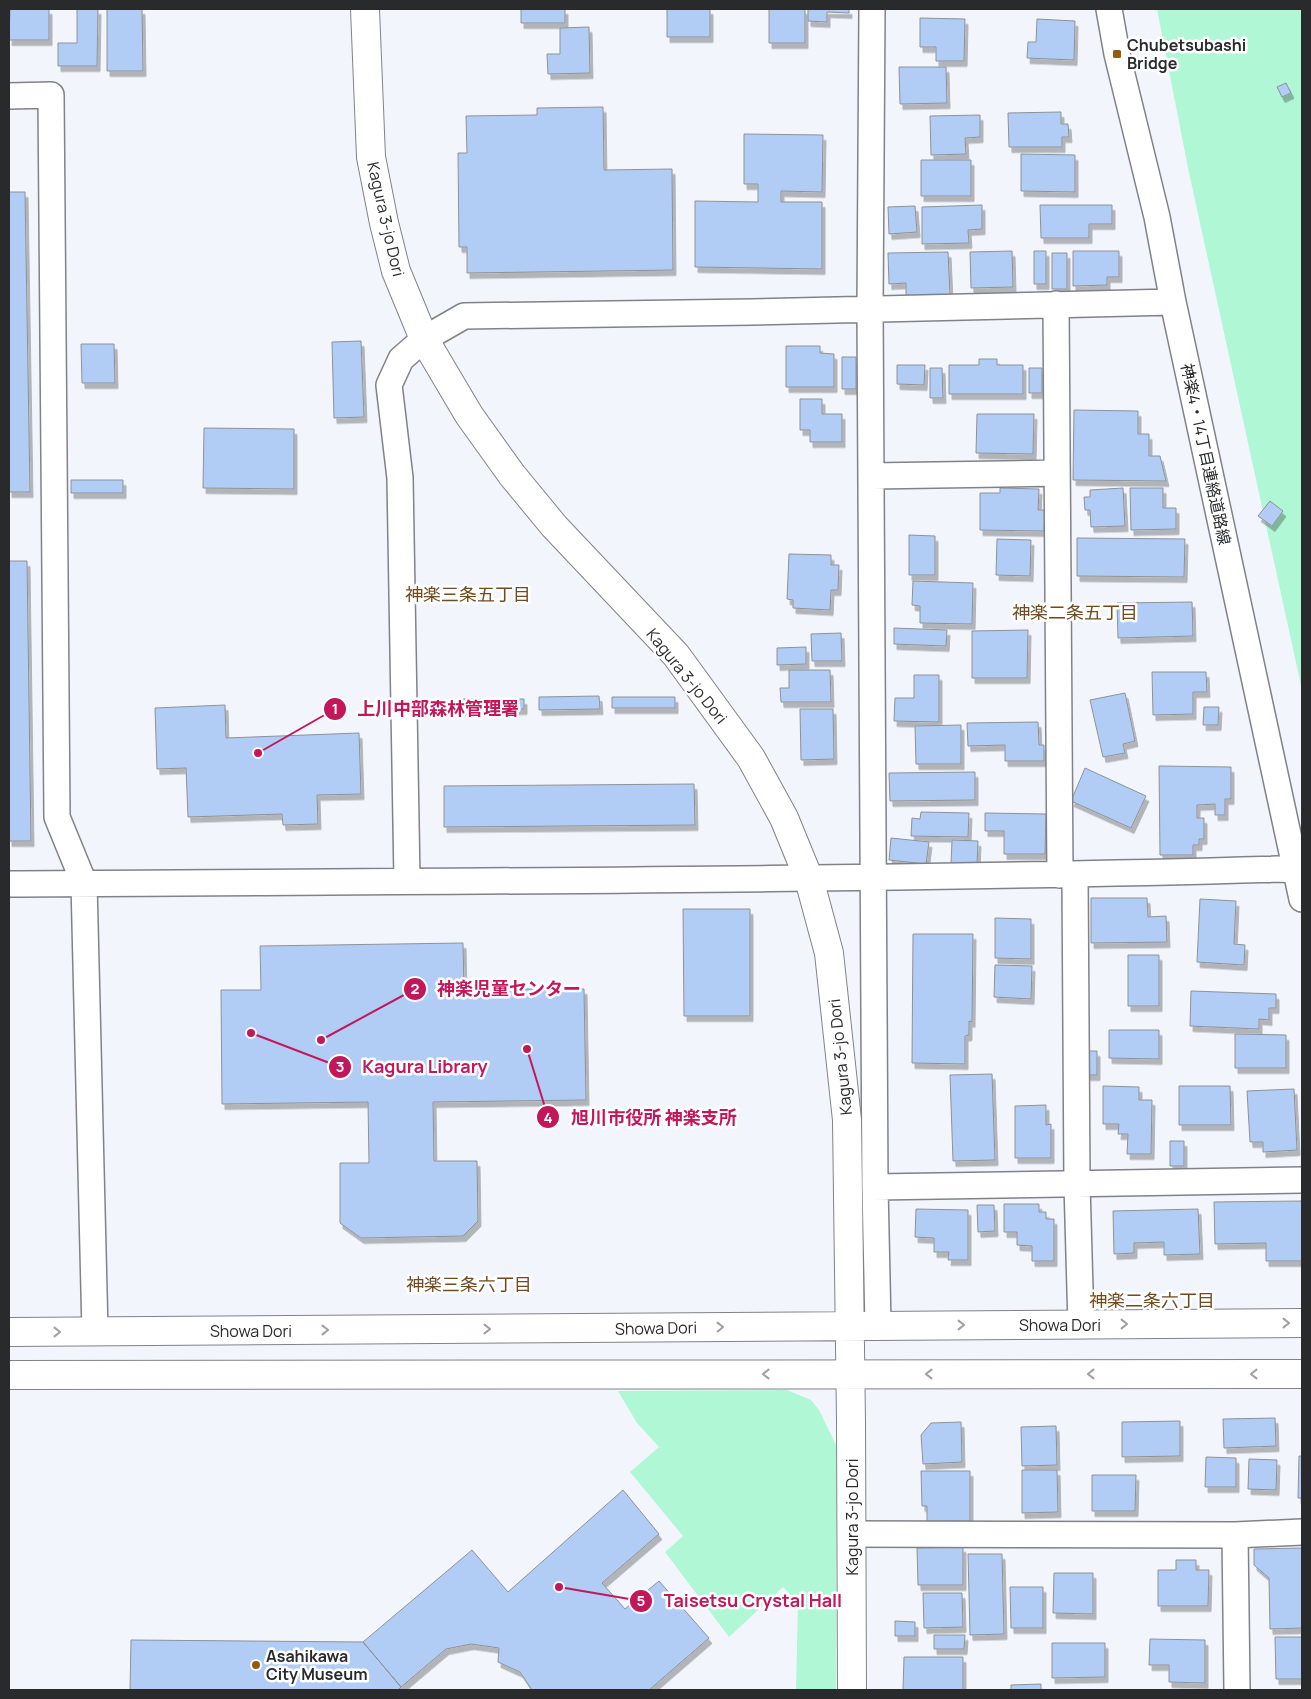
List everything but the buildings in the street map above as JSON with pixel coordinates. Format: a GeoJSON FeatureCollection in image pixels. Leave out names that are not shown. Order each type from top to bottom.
{"type":"FeatureCollection","features":[{"type":"Feature","properties":{"kind":"street","name":"Kagura 3-jo Dori"},"geometry":{"type":"LineString","coordinates":[[365,9],[371,157],[384,224],[396,271],[424,339],[469,415],[512,475],[554,526],[676,655],[751,758],[784,818],[809,879],[829,953],[847,1120],[851,1374],[852,1690]]}},
{"type":"Feature","properties":{"kind":"street"},"geometry":{"type":"LineString","coordinates":[[872,9],[870,309],[875,1187],[878,1325]]}},
{"type":"Feature","properties":{"kind":"street","name":"神楽4・14丁目連絡道路線"},"geometry":{"type":"LineString","coordinates":[[1109,9],[1117,54],[1157,217],[1173,302],[1302,899]]}},
{"type":"Feature","properties":{"kind":"street"},"geometry":{"type":"LineString","coordinates":[[9,96],[51,95],[57,817],[84,883],[95,1332]]}},
{"type":"Feature","properties":{"kind":"street"},"geometry":{"type":"LineString","coordinates":[[407,880],[400,478],[389,385],[401,359],[424,339],[464,316],[1173,302]]}},
{"type":"Feature","properties":{"kind":"street"},"geometry":{"type":"LineString","coordinates":[[1056,304],[1057,473],[1081,1325]]}},
{"type":"Feature","properties":{"kind":"street"},"geometry":{"type":"LineString","coordinates":[[871,476],[1057,473]]}},
{"type":"Feature","properties":{"kind":"street"},"geometry":{"type":"LineString","coordinates":[[9,884],[407,880],[809,879],[873,876],[1068,875],[1296,870]]}},
{"type":"Feature","properties":{"kind":"street"},"geometry":{"type":"LineString","coordinates":[[875,1187],[1302,1180]]}},
{"type":"Feature","properties":{"kind":"street","name":"Showa Dori"},"geometry":{"type":"LineString","coordinates":[[9,1332],[1302,1323]]}},
{"type":"Feature","properties":{"kind":"street","name":"Kagura 3-jo Dori"},"geometry":{"type":"LineString","coordinates":[[851,1374],[878,1325]]}},
{"type":"Feature","properties":{"kind":"street"},"geometry":{"type":"LineString","coordinates":[[9,1375],[1302,1374]]}},
{"type":"Feature","properties":{"kind":"street"},"geometry":{"type":"LineString","coordinates":[[852,1534],[1236,1534],[1302,1532]]}},
{"type":"Feature","properties":{"kind":"street"},"geometry":{"type":"LineString","coordinates":[[1236,1534],[1238,1690]]}},
{"type":"Feature","properties":{"kind":"green space"},"geometry":{"type":"Polygon","coordinates":[[[1157,9],[1302,9],[1302,690],[1188,168],[1157,9]]]}},
{"type":"Feature","properties":{"kind":"green space"},"geometry":{"type":"Polygon","coordinates":[[[787,1390],[811,1400],[819,1410],[836,1445],[836,1690],[796,1690],[798,1603],[783,1587],[729,1637],[665,1552],[683,1536],[630,1472],[659,1447],[637,1423],[618,1391],[787,1390]]]}},
{"type":"Feature","properties":{"kind":"place","name":"Chubetsubashi Bridge"},"geometry":{"type":"Point","coordinates":[1117,54]}},
{"type":"Feature","properties":{"kind":"place","name":"上川中部森林管理署"},"geometry":{"type":"Point","coordinates":[258,753]}},
{"type":"Feature","properties":{"kind":"place","name":"Kagura Library"},"geometry":{"type":"Point","coordinates":[251,1033]}},
{"type":"Feature","properties":{"kind":"place","name":"神楽児童センター"},"geometry":{"type":"Point","coordinates":[321,1040]}},
{"type":"Feature","properties":{"kind":"place","name":"旭川市役所 神楽支所"},"geometry":{"type":"Point","coordinates":[527,1049]}},
{"type":"Feature","properties":{"kind":"place","name":"Taisetsu Crystal Hall"},"geometry":{"type":"Point","coordinates":[559,1587]}},
{"type":"Feature","properties":{"kind":"place","name":"Asahikawa City Museum"},"geometry":{"type":"Point","coordinates":[256,1665]}},
{"type":"Feature","properties":{"kind":"district","name":"神楽三条五丁目"},"geometry":{"type":"Point","coordinates":[468,594]}},
{"type":"Feature","properties":{"kind":"district","name":"神楽二条五丁目"},"geometry":{"type":"Point","coordinates":[1075,612]}},
{"type":"Feature","properties":{"kind":"district","name":"神楽三条六丁目"},"geometry":{"type":"Point","coordinates":[469,1284]}},
{"type":"Feature","properties":{"kind":"district","name":"神楽二条六丁目"},"geometry":{"type":"Point","coordinates":[1152,1300]}}]}
